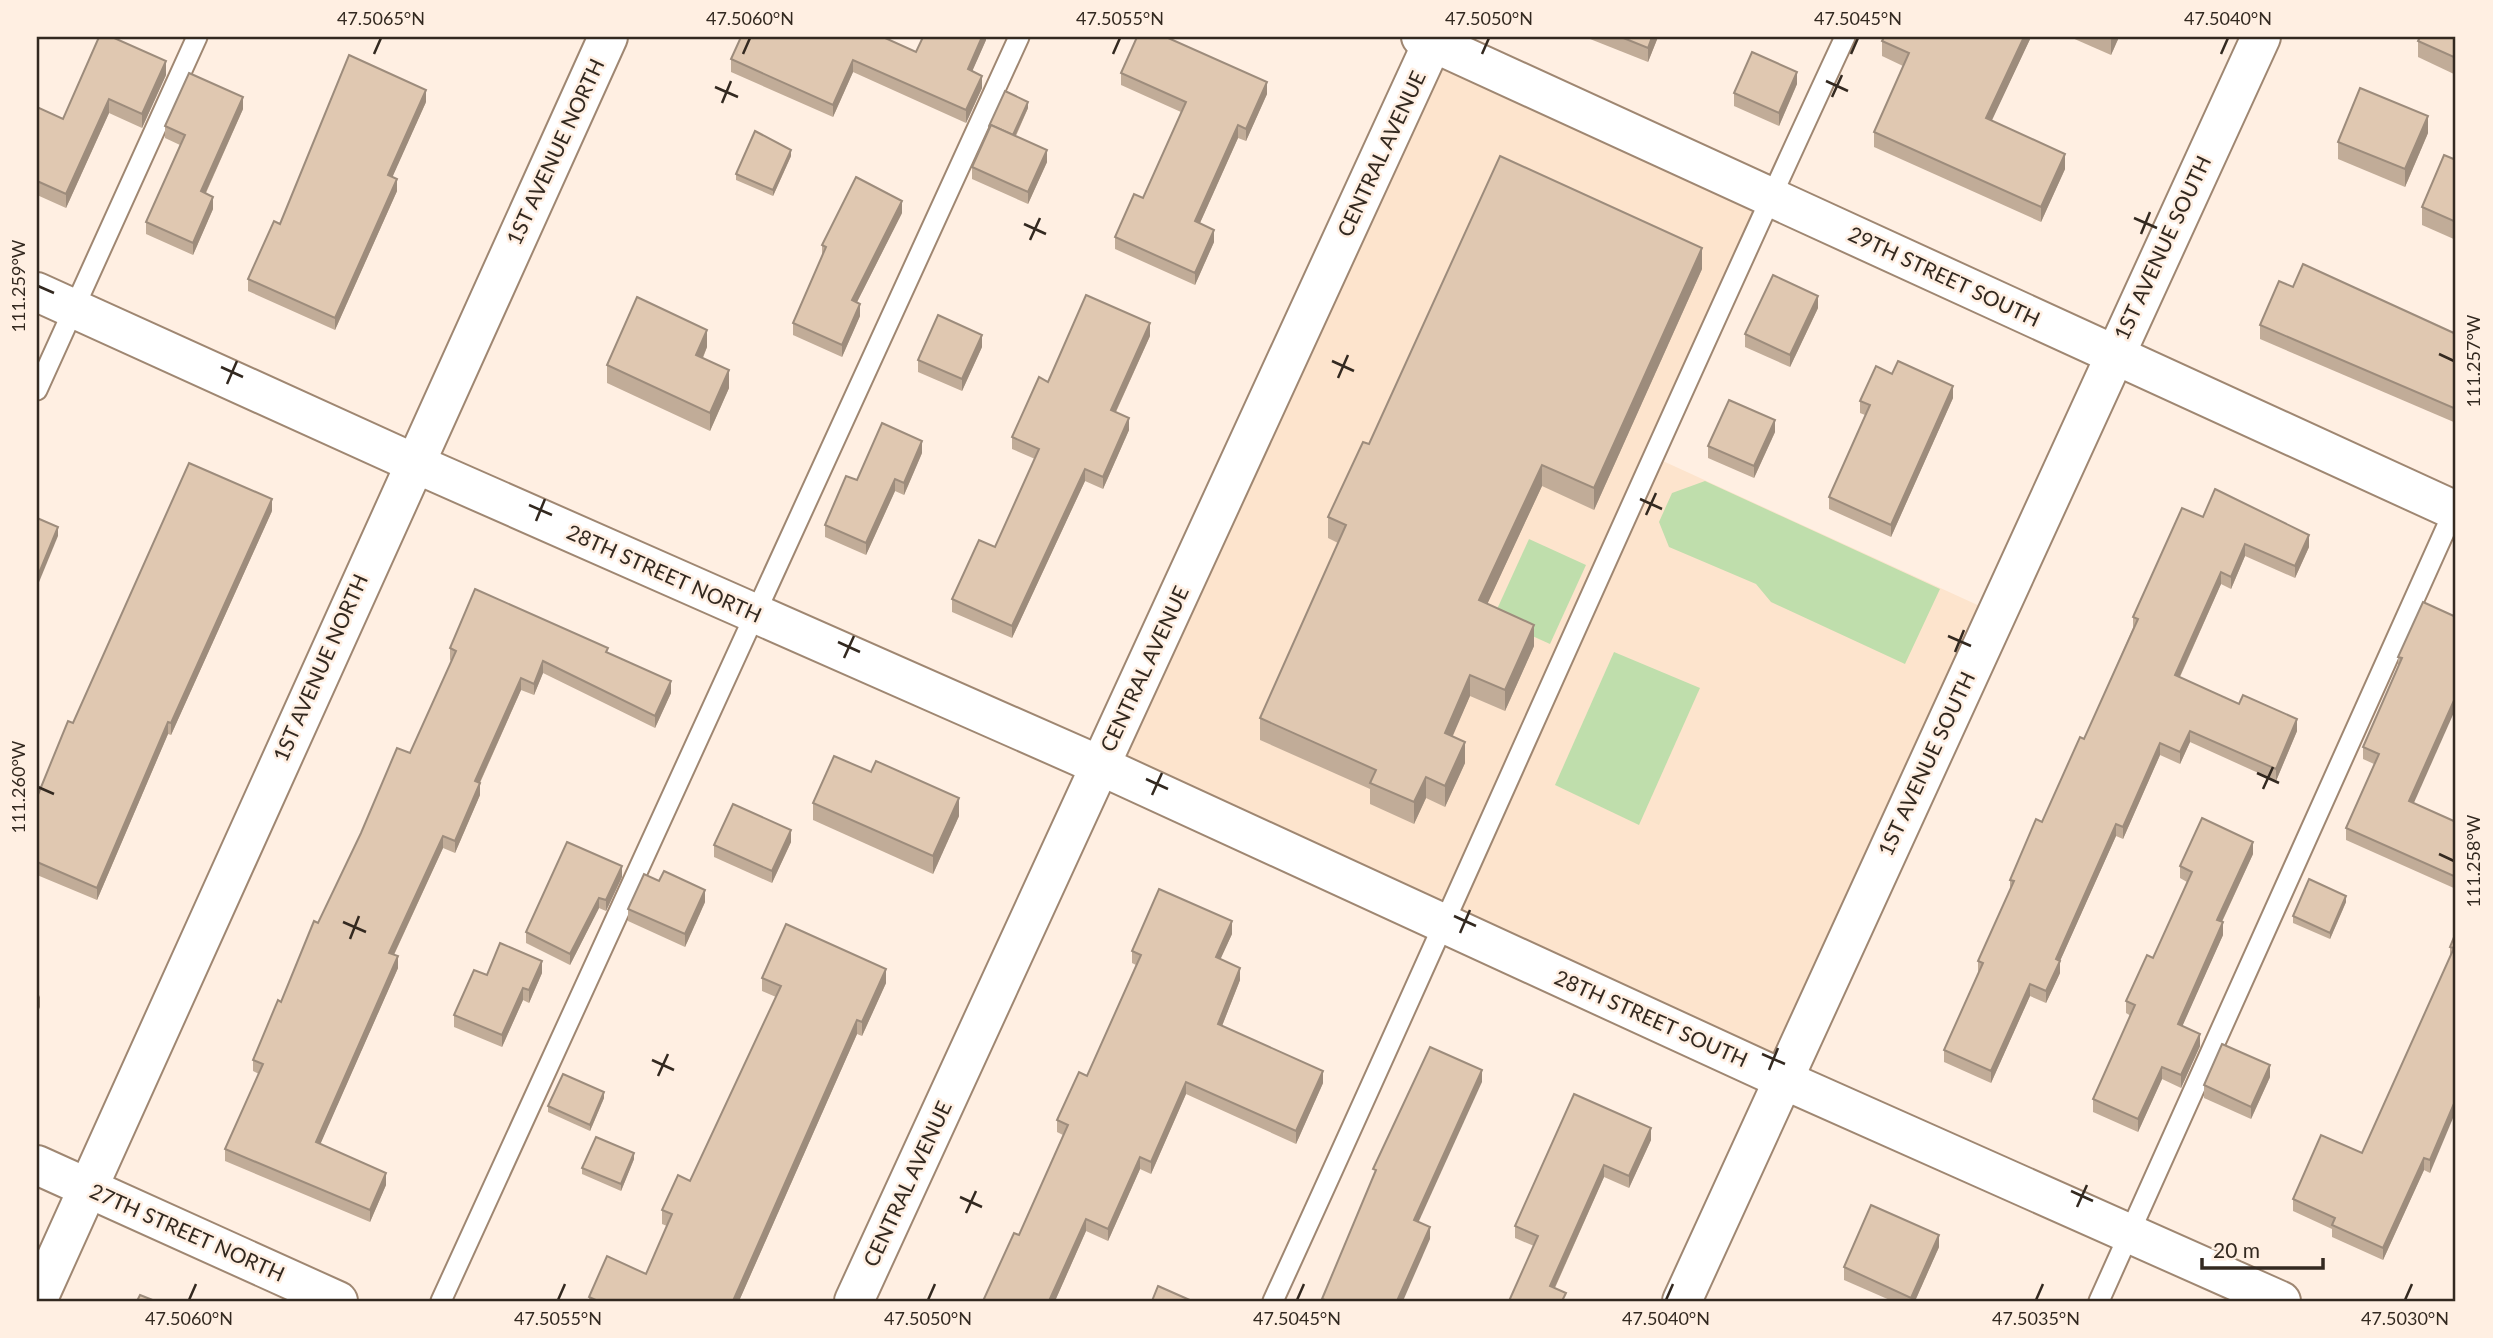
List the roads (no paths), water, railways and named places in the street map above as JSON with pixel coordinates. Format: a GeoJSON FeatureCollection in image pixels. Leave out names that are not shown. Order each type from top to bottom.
{"type":"FeatureCollection","features":[{"type":"Feature","properties":{"kind":"street","name":"1ST AVENUE NORTH"},"geometry":{"type":"LineString","coordinates":[[37,1301],[608,37]]}},
{"type":"Feature","properties":{"kind":"street","name":"1ST AVENUE SOUTH"},"geometry":{"type":"LineString","coordinates":[[1682,1301],[2113,355],[2261,37]]}},
{"type":"Feature","properties":{"kind":"street","name":"29TH STREET SOUTH"},"geometry":{"type":"LineString","coordinates":[[1430,38],[2113,355],[2456,509]]}},
{"type":"Feature","properties":{"kind":"street","name":"CENTRAL AVENUE"},"geometry":{"type":"LineString","coordinates":[[854,1301],[1101,766],[1430,38]]}},
{"type":"Feature","properties":{"kind":"street","name":"28TH STREET NORTH"},"geometry":{"type":"LineString","coordinates":[[37,292],[414,463],[1101,766]]}},
{"type":"Feature","properties":{"kind":"street","name":"28TH STREET SOUTH"},"geometry":{"type":"LineString","coordinates":[[1101,766],[1782,1079],[2281,1301]]}},
{"type":"Feature","properties":{"kind":"street","name":"27TH STREET NORTH"},"geometry":{"type":"LineString","coordinates":[[37,1165],[338,1301]]}},
{"type":"Feature","properties":{"kind":"lane"},"geometry":{"type":"LineString","coordinates":[[37,390],[197,37]]}},
{"type":"Feature","properties":{"kind":"lane"},"geometry":{"type":"LineString","coordinates":[[440,1301],[1019,37]]}},
{"type":"Feature","properties":{"kind":"lane"},"geometry":{"type":"LineString","coordinates":[[1273,1301],[1445,925],[1652,456],[1845,37]]}},
{"type":"Feature","properties":{"kind":"lane"},"geometry":{"type":"LineString","coordinates":[[2099,1301],[2456,509]]}}]}
